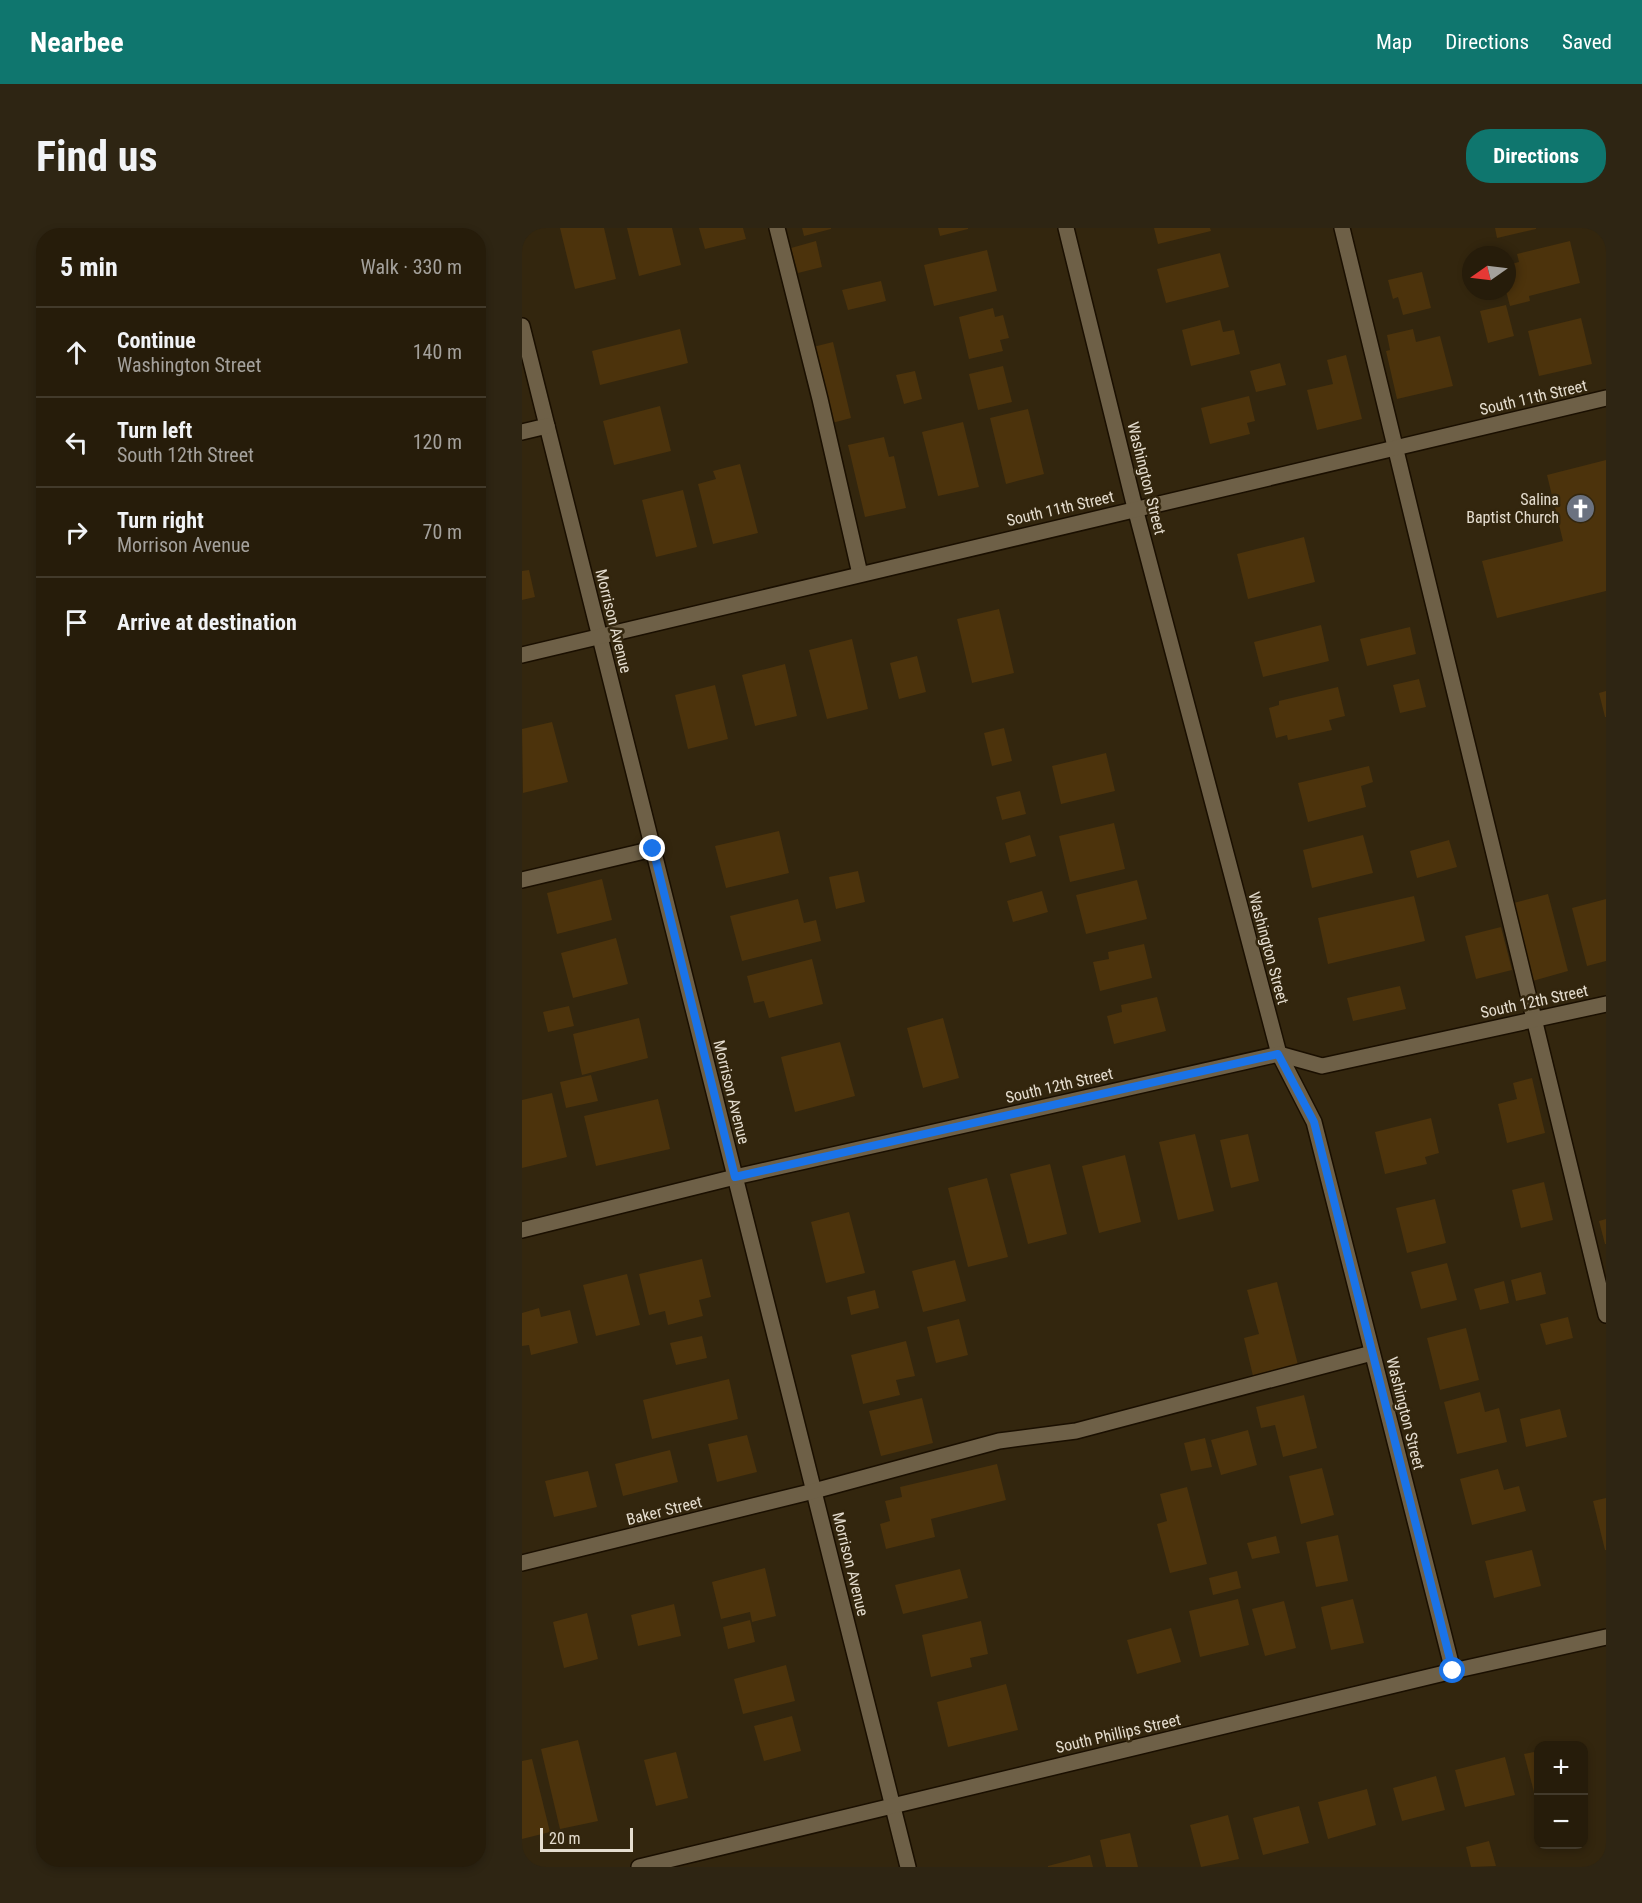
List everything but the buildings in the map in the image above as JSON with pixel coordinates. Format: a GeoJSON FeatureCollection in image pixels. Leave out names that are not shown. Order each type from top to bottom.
{"type":"FeatureCollection","features":[{"type":"Feature","properties":{"kind":"street"},"geometry":{"type":"LineString","coordinates":[[777,228],[860,574]]}},
{"type":"Feature","properties":{"kind":"street","name":"Washington Street"},"geometry":{"type":"LineString","coordinates":[[1066,228],[1136,508],[1278,1054],[1314,1122],[1453,1671]]}},
{"type":"Feature","properties":{"kind":"street"},"geometry":{"type":"LineString","coordinates":[[1342,228],[1606,1315]]}},
{"type":"Feature","properties":{"kind":"street","name":"Morrison Avenue"},"geometry":{"type":"LineString","coordinates":[[522,326],[908,1867]]}},
{"type":"Feature","properties":{"kind":"street","name":"South 11th Street"},"geometry":{"type":"LineString","coordinates":[[522,655],[1606,398]]}},
{"type":"Feature","properties":{"kind":"street"},"geometry":{"type":"LineString","coordinates":[[522,432],[547,426]]}},
{"type":"Feature","properties":{"kind":"street"},"geometry":{"type":"LineString","coordinates":[[522,880],[653,849]]}},
{"type":"Feature","properties":{"kind":"street","name":"South 12th Street"},"geometry":{"type":"LineString","coordinates":[[522,1230],[735,1177],[1278,1054],[1322,1066],[1606,1004]]}},
{"type":"Feature","properties":{"kind":"street","name":"Baker Street"},"geometry":{"type":"LineString","coordinates":[[522,1563],[814,1491],[999,1441],[1076,1431],[1372,1353]]}},
{"type":"Feature","properties":{"kind":"street","name":"South Phillips Street"},"geometry":{"type":"LineString","coordinates":[[639,1867],[1453,1671],[1606,1637]]}},
{"type":"Feature","properties":{"kind":"place","name":"Salina Baptist Church"},"geometry":{"type":"Point","coordinates":[1580,508]}},
{"type":"Feature","properties":{"kind":"route"},"geometry":{"type":"LineString","coordinates":[[653,849],[735,1177],[1278,1054],[1314,1122],[1453,1671]]}}]}
